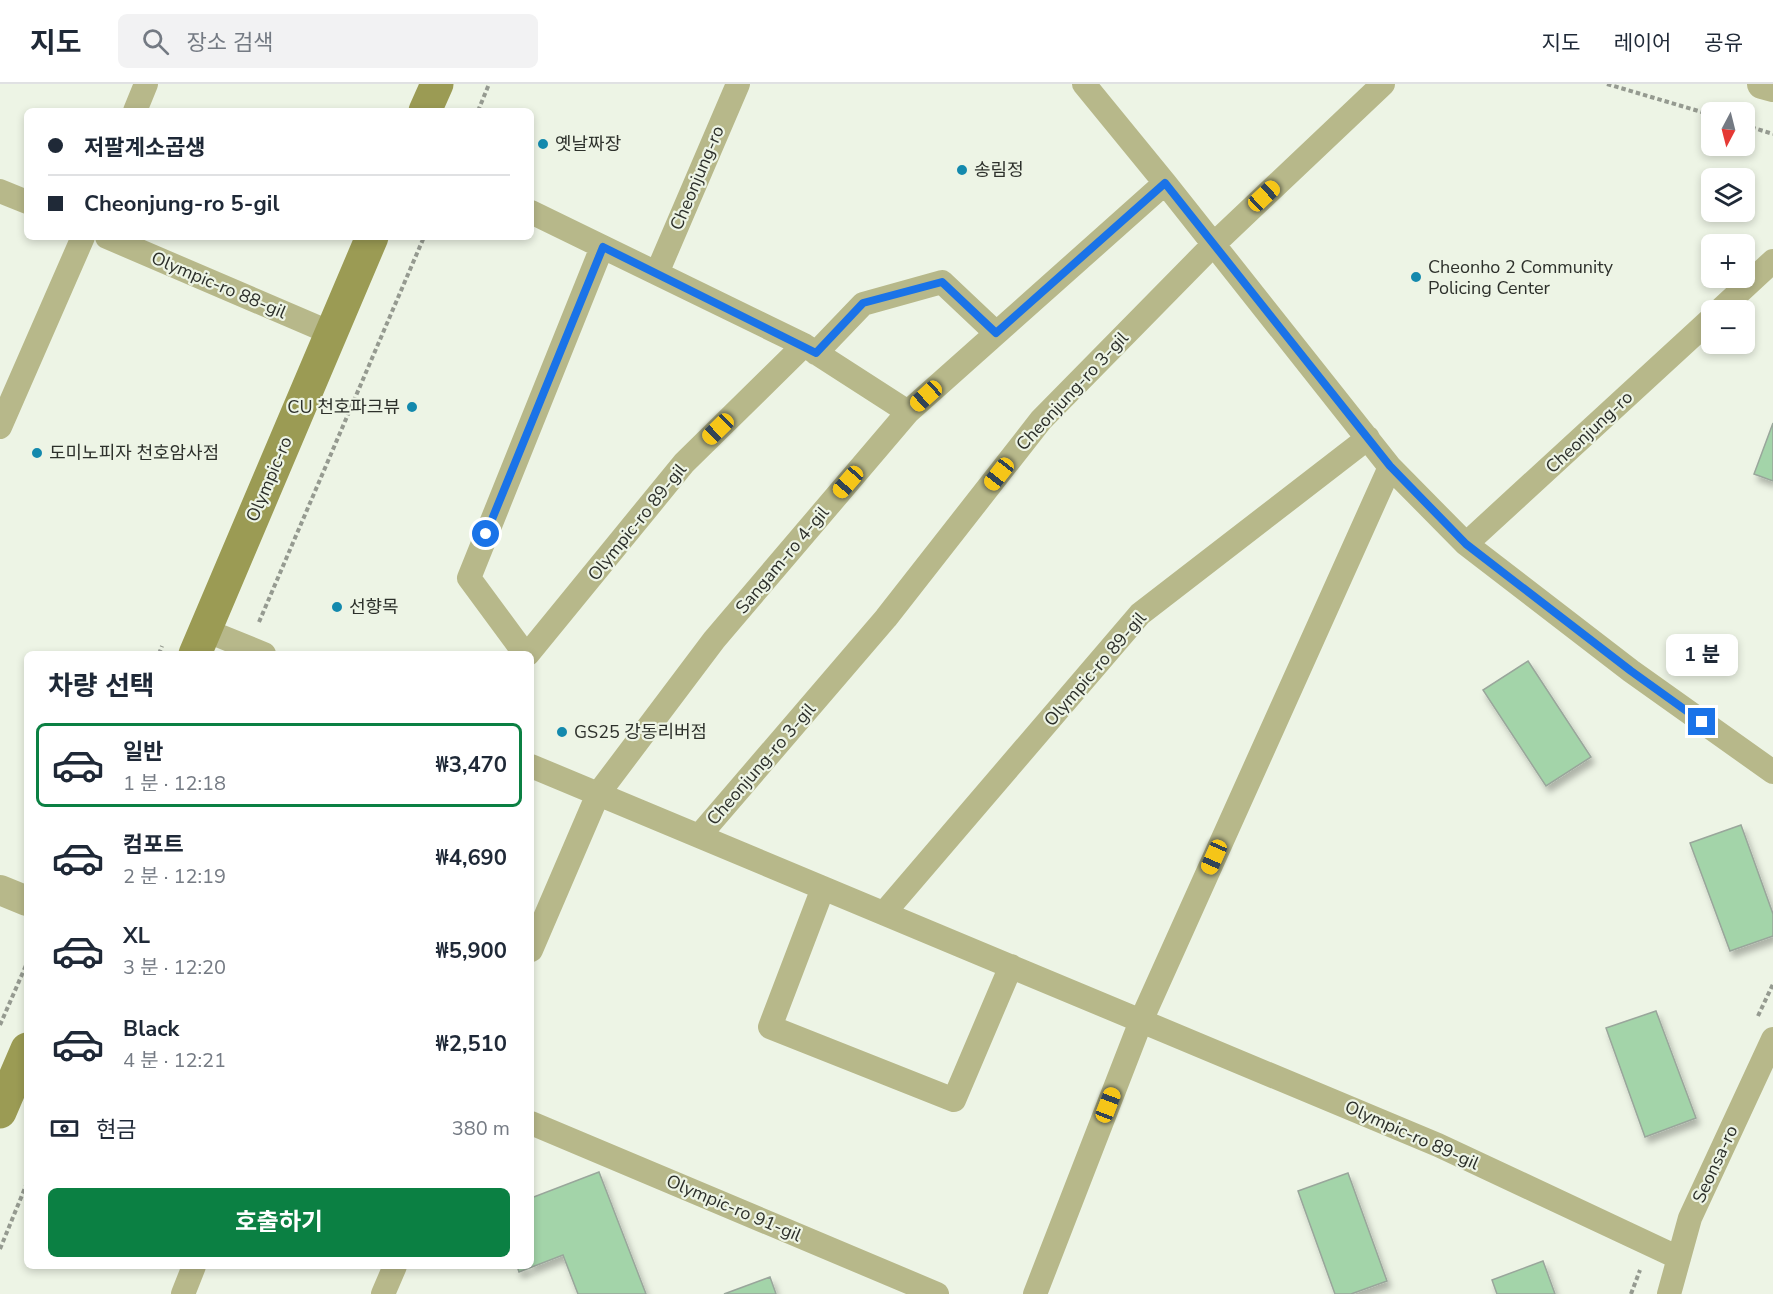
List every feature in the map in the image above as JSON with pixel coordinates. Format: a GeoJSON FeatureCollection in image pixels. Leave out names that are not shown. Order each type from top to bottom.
{"type":"FeatureCollection","features":[{"type":"Feature","properties":{"kind":"main road"},"geometry":{"type":"LineString","coordinates":[[426,108],[437,84]]}},
{"type":"Feature","properties":{"kind":"main road","name":"Olympic-ro"},"geometry":{"type":"LineString","coordinates":[[200,642],[371,240]]}},
{"type":"Feature","properties":{"kind":"main road"},"geometry":{"type":"LineString","coordinates":[[0,1112],[24,1056]]}},
{"type":"Feature","properties":{"kind":"street"},"geometry":{"type":"LineString","coordinates":[[136,108],[146,84]]}},
{"type":"Feature","properties":{"kind":"street","name":"Cheonjung-ro"},"geometry":{"type":"LineString","coordinates":[[657,273],[738,84]]}},
{"type":"Feature","properties":{"kind":"street"},"geometry":{"type":"LineString","coordinates":[[1084,84],[1390,466],[1466,544],[1631,671],[1773,772]]}},
{"type":"Feature","properties":{"kind":"street","name":"Cheonjung-ro 3-gil"},"geometry":{"type":"LineString","coordinates":[[699,836],[886,618],[1041,420],[1214,244],[1383,84]]}},
{"type":"Feature","properties":{"kind":"street"},"geometry":{"type":"LineString","coordinates":[[1762,84],[1773,87]]}},
{"type":"Feature","properties":{"kind":"street","name":"Sangam-ro 4-gil"},"geometry":{"type":"LineString","coordinates":[[534,943],[598,794],[714,640],[908,412],[1165,183]]}},
{"type":"Feature","properties":{"kind":"street"},"geometry":{"type":"LineString","coordinates":[[0,191],[24,201]]}},
{"type":"Feature","properties":{"kind":"street"},"geometry":{"type":"LineString","coordinates":[[534,213],[810,349],[908,412]]}},
{"type":"Feature","properties":{"kind":"street"},"geometry":{"type":"LineString","coordinates":[[0,427],[82,240]]}},
{"type":"Feature","properties":{"kind":"street","name":"Olympic-ro 88-gil"},"geometry":{"type":"LineString","coordinates":[[114,240],[331,333]]}},
{"type":"Feature","properties":{"kind":"street"},"geometry":{"type":"LineString","coordinates":[[525,651],[469,578],[603,247]]}},
{"type":"Feature","properties":{"kind":"street"},"geometry":{"type":"LineString","coordinates":[[1731,300],[1773,261]]}},
{"type":"Feature","properties":{"kind":"street","name":"Olympic-ro 89-gil"},"geometry":{"type":"LineString","coordinates":[[529,651],[684,463],[863,303],[942,282],[996,333]]}},
{"type":"Feature","properties":{"kind":"street","name":"Cheonjung-ro"},"geometry":{"type":"LineString","coordinates":[[1466,544],[1701,328]]}},
{"type":"Feature","properties":{"kind":"street","name":"Olympic-ro 89-gil"},"geometry":{"type":"LineString","coordinates":[[884,913],[1140,614],[1368,438]]}},
{"type":"Feature","properties":{"kind":"street"},"geometry":{"type":"LineString","coordinates":[[1035,1294],[1141,1020],[1390,466]]}},
{"type":"Feature","properties":{"kind":"street"},"geometry":{"type":"LineString","coordinates":[[200,642],[256,651]]}},
{"type":"Feature","properties":{"kind":"street","name":"Olympic-ro 89-gil"},"geometry":{"type":"LineString","coordinates":[[534,767],[1438,1145],[1679,1257]]}},
{"type":"Feature","properties":{"kind":"street"},"geometry":{"type":"LineString","coordinates":[[823,888],[770,1027],[954,1100],[1011,966]]}},
{"type":"Feature","properties":{"kind":"street"},"geometry":{"type":"LineString","coordinates":[[0,890],[24,900]]}},
{"type":"Feature","properties":{"kind":"street","name":"Seonsa-ro"},"geometry":{"type":"LineString","coordinates":[[1669,1294],[1690,1218],[1773,1039]]}},
{"type":"Feature","properties":{"kind":"street","name":"Olympic-ro 91-gil"},"geometry":{"type":"LineString","coordinates":[[534,1124],[901,1287],[937,1294]]}},
{"type":"Feature","properties":{"kind":"street"},"geometry":{"type":"LineString","coordinates":[[183,1294],[193,1269]]}},
{"type":"Feature","properties":{"kind":"street"},"geometry":{"type":"LineString","coordinates":[[382,1294],[394,1269]]}},
{"type":"Feature","properties":{"kind":"path"},"geometry":{"type":"LineString","coordinates":[[479,108],[489,84]]}},
{"type":"Feature","properties":{"kind":"path"},"geometry":{"type":"LineString","coordinates":[[1607,84],[1701,112]]}},
{"type":"Feature","properties":{"kind":"path"},"geometry":{"type":"LineString","coordinates":[[1755,128],[1773,134]]}},
{"type":"Feature","properties":{"kind":"path"},"geometry":{"type":"LineString","coordinates":[[256,651],[423,240]]}},
{"type":"Feature","properties":{"kind":"path"},"geometry":{"type":"LineString","coordinates":[[0,1025],[24,970]]}},
{"type":"Feature","properties":{"kind":"path"},"geometry":{"type":"LineString","coordinates":[[0,1249],[24,1190]]}},
{"type":"Feature","properties":{"kind":"building"},"geometry":{"type":"Polygon","coordinates":[[[1773,423],[1773,481],[1754,474],[1773,423]]]}},
{"type":"Feature","properties":{"kind":"building"},"geometry":{"type":"Polygon","coordinates":[[[1528,661],[1591,757],[1546,786],[1483,690],[1528,661]]]}},
{"type":"Feature","properties":{"kind":"building"},"geometry":{"type":"Polygon","coordinates":[[[1741,825],[1773,914],[1773,936],[1730,951],[1690,843],[1741,825]]]}},
{"type":"Feature","properties":{"kind":"building"},"geometry":{"type":"Polygon","coordinates":[[[1656,1011],[1696,1118],[1645,1137],[1606,1028],[1656,1011]]]}},
{"type":"Feature","properties":{"kind":"building"},"geometry":{"type":"Polygon","coordinates":[[[599,1172],[646,1294],[578,1294],[563,1255],[534,1266],[534,1197],[599,1172]]]}},
{"type":"Feature","properties":{"kind":"building"},"geometry":{"type":"Polygon","coordinates":[[[1348,1173],[1387,1281],[1351,1294],[1335,1294],[1298,1191],[1348,1173]]]}},
{"type":"Feature","properties":{"kind":"building"},"geometry":{"type":"Polygon","coordinates":[[[1543,1261],[1555,1294],[1497,1294],[1492,1280],[1543,1261]]]}},
{"type":"Feature","properties":{"kind":"building"},"geometry":{"type":"Polygon","coordinates":[[[770,1277],[776,1294],[724,1294],[770,1277]]]}},
{"type":"Feature","properties":{"kind":"place","name":"옛날짜장"},"geometry":{"type":"Point","coordinates":[543,144]}},
{"type":"Feature","properties":{"kind":"place","name":"송림정"},"geometry":{"type":"Point","coordinates":[962,170]}},
{"type":"Feature","properties":{"kind":"place","name":"Cheonho 2 Community Policing Center"},"geometry":{"type":"Point","coordinates":[1416,277]}},
{"type":"Feature","properties":{"kind":"place","name":"CU 천호파크뷰"},"geometry":{"type":"Point","coordinates":[412,407]}},
{"type":"Feature","properties":{"kind":"place","name":"도미노피자 천호암사점"},"geometry":{"type":"Point","coordinates":[37,453]}},
{"type":"Feature","properties":{"kind":"place","name":"선향목"},"geometry":{"type":"Point","coordinates":[337,607]}},
{"type":"Feature","properties":{"kind":"place","name":"GS25 강동리버점"},"geometry":{"type":"Point","coordinates":[562,732]}},
{"type":"Feature","properties":{"kind":"route"},"geometry":{"type":"LineString","coordinates":[[486,534],[603,247],[804,345],[816,353],[863,303],[942,282],[996,333],[1165,183],[1390,466],[1466,544],[1631,671],[1702,722]]}}]}
